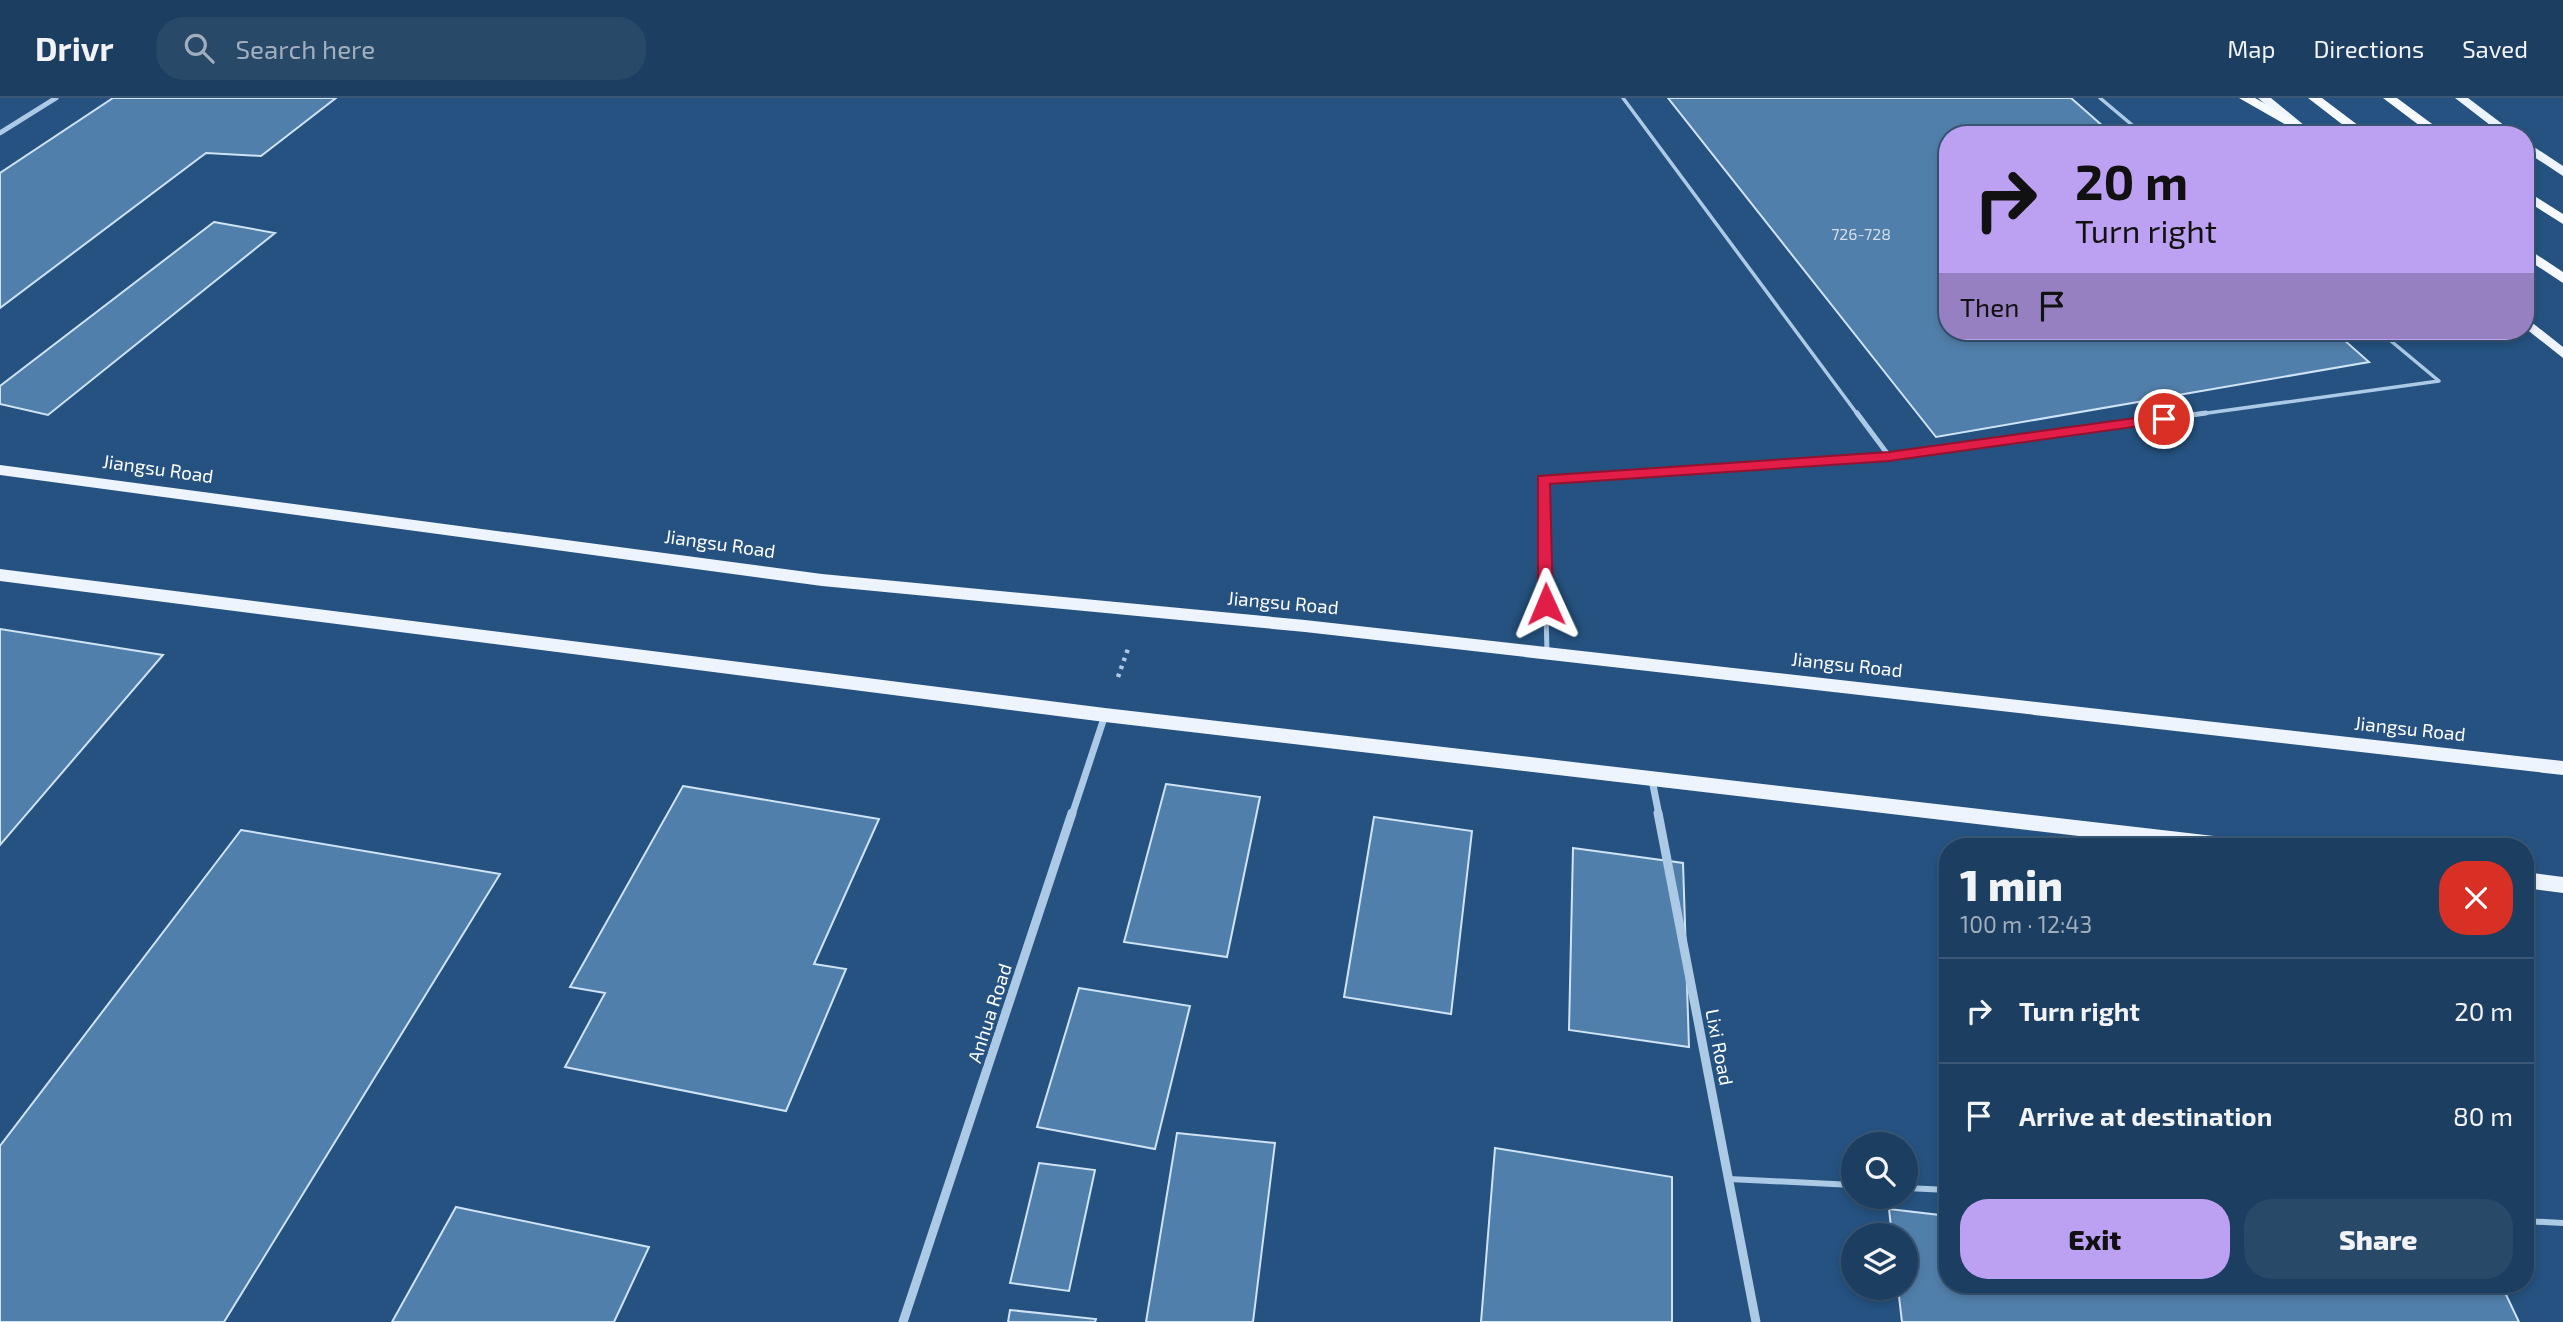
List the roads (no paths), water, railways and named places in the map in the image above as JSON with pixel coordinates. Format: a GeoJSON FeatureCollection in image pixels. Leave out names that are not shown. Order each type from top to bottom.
{"type":"FeatureCollection","features":[{"type":"Feature","properties":{"kind":"highway"},"geometry":{"type":"LineString","coordinates":[[2245,98],[2295,126]]}},
{"type":"Feature","properties":{"kind":"highway"},"geometry":{"type":"LineString","coordinates":[[2314,98],[2353,126]]}},
{"type":"Feature","properties":{"kind":"highway"},"geometry":{"type":"LineString","coordinates":[[2389,98],[2428,126]]}},
{"type":"Feature","properties":{"kind":"highway"},"geometry":{"type":"LineString","coordinates":[[2534,200],[2563,220]]}},
{"type":"Feature","properties":{"kind":"highway"},"geometry":{"type":"LineString","coordinates":[[2534,258],[2563,279]]}},
{"type":"Feature","properties":{"kind":"main road"},"geometry":{"type":"LineString","coordinates":[[2264,98],[2299,126]]}},
{"type":"Feature","properties":{"kind":"main road"},"geometry":{"type":"LineString","coordinates":[[2461,98],[2499,126]]}},
{"type":"Feature","properties":{"kind":"main road"},"geometry":{"type":"LineString","coordinates":[[2534,151],[2563,172]]}},
{"type":"Feature","properties":{"kind":"main road"},"geometry":{"type":"LineString","coordinates":[[2534,329],[2563,354]]}},
{"type":"Feature","properties":{"kind":"main road","name":"Jiangsu Road"},"geometry":{"type":"LineString","coordinates":[[0,470],[822,580],[1305,626],[2563,768]]}},
{"type":"Feature","properties":{"kind":"main road"},"geometry":{"type":"LineString","coordinates":[[0,575],[1105,715],[2163,838]]}},
{"type":"Feature","properties":{"kind":"main road"},"geometry":{"type":"LineString","coordinates":[[2534,881],[2563,885]]}},
{"type":"Feature","properties":{"kind":"street"},"geometry":{"type":"LineString","coordinates":[[0,133],[56,98]]}},
{"type":"Feature","properties":{"kind":"street","name":"Anhua Road"},"geometry":{"type":"LineString","coordinates":[[903,1322],[1105,715]]}},
{"type":"Feature","properties":{"kind":"street","name":"Lixi Road"},"geometry":{"type":"LineString","coordinates":[[1652,778],[1756,1322]]}},
{"type":"Feature","properties":{"kind":"lane"},"geometry":{"type":"LineString","coordinates":[[1623,98],[1889,456]]}},
{"type":"Feature","properties":{"kind":"lane"},"geometry":{"type":"LineString","coordinates":[[2100,98],[2133,126]]}},
{"type":"Feature","properties":{"kind":"lane"},"geometry":{"type":"LineString","coordinates":[[1547,653],[1543,480],[1889,456],[2439,381],[2390,340]]}},
{"type":"Feature","properties":{"kind":"lane"},"geometry":{"type":"LineString","coordinates":[[1729,1179],[1841,1184]]}},
{"type":"Feature","properties":{"kind":"lane"},"geometry":{"type":"LineString","coordinates":[[1918,1189],[1939,1190]]}},
{"type":"Feature","properties":{"kind":"lane"},"geometry":{"type":"LineString","coordinates":[[2534,1221],[2563,1223]]}}]}
